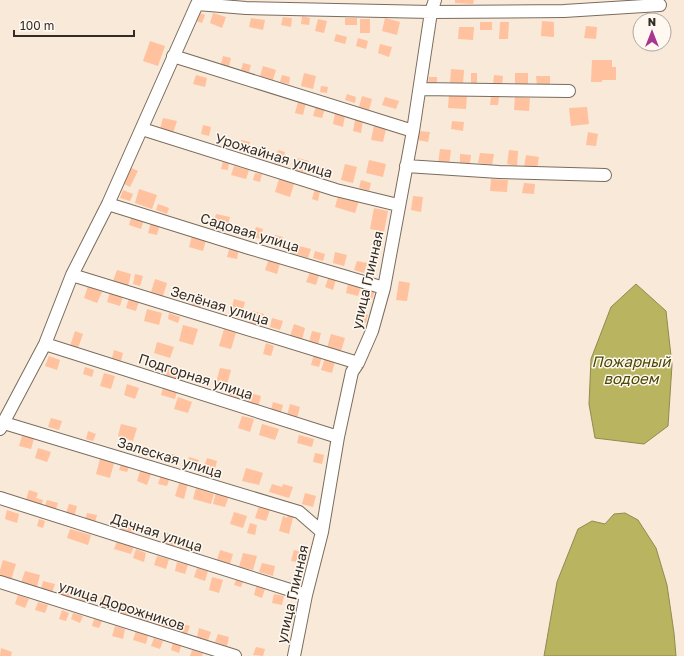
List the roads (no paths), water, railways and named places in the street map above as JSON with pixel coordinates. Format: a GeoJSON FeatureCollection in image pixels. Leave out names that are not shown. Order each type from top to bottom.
{"type":"FeatureCollection","features":[{"type":"Feature","properties":{"kind":"street","name":"улица Глинная"},"geometry":{"type":"LineString","coordinates":[[294,656],[306,595],[322,532],[338,437],[352,372],[358,363],[372,331],[384,288],[398,205],[413,131],[431,12],[435,0]]}},
{"type":"Feature","properties":{"kind":"street"},"geometry":{"type":"LineString","coordinates":[[2,426],[45,344],[72,275],[108,204],[197,4],[246,8],[431,12],[564,11],[660,5]]}},
{"type":"Feature","properties":{"kind":"street"},"geometry":{"type":"LineString","coordinates":[[173,56],[413,131]]}},
{"type":"Feature","properties":{"kind":"street"},"geometry":{"type":"LineString","coordinates":[[420,89],[569,91]]}},
{"type":"Feature","properties":{"kind":"street","name":"Урожайная улица"},"geometry":{"type":"LineString","coordinates":[[142,129],[336,190],[398,205]]}},
{"type":"Feature","properties":{"kind":"street"},"geometry":{"type":"LineString","coordinates":[[406,166],[499,172],[605,175]]}},
{"type":"Feature","properties":{"kind":"street","name":"Садовая улица"},"geometry":{"type":"LineString","coordinates":[[108,204],[384,288]]}},
{"type":"Feature","properties":{"kind":"street","name":"Зелёная улица"},"geometry":{"type":"LineString","coordinates":[[72,275],[358,363]]}},
{"type":"Feature","properties":{"kind":"street","name":"Подгорная улица"},"geometry":{"type":"LineString","coordinates":[[45,344],[338,437]]}},
{"type":"Feature","properties":{"kind":"street","name":"Залеская улица"},"geometry":{"type":"LineString","coordinates":[[2,426],[299,512],[322,532]]}},
{"type":"Feature","properties":{"kind":"street","name":"Дачная улица"},"geometry":{"type":"LineString","coordinates":[[0,498],[306,595]]}},
{"type":"Feature","properties":{"kind":"street","name":"улица Дорожников"},"geometry":{"type":"LineString","coordinates":[[0,582],[235,656]]}},
{"type":"Feature","properties":{"kind":"water","name":"Пожарный водоем"},"geometry":{"type":"Polygon","coordinates":[[[636,284],[666,311],[672,365],[668,426],[644,444],[595,438],[589,404],[591,359],[611,307],[636,284]]]}},
{"type":"Feature","properties":{"kind":"water"},"geometry":{"type":"Polygon","coordinates":[[[625,513],[638,520],[656,548],[667,585],[676,656],[544,656],[557,582],[578,529],[592,521],[605,524],[614,514],[625,513]]]}}]}
